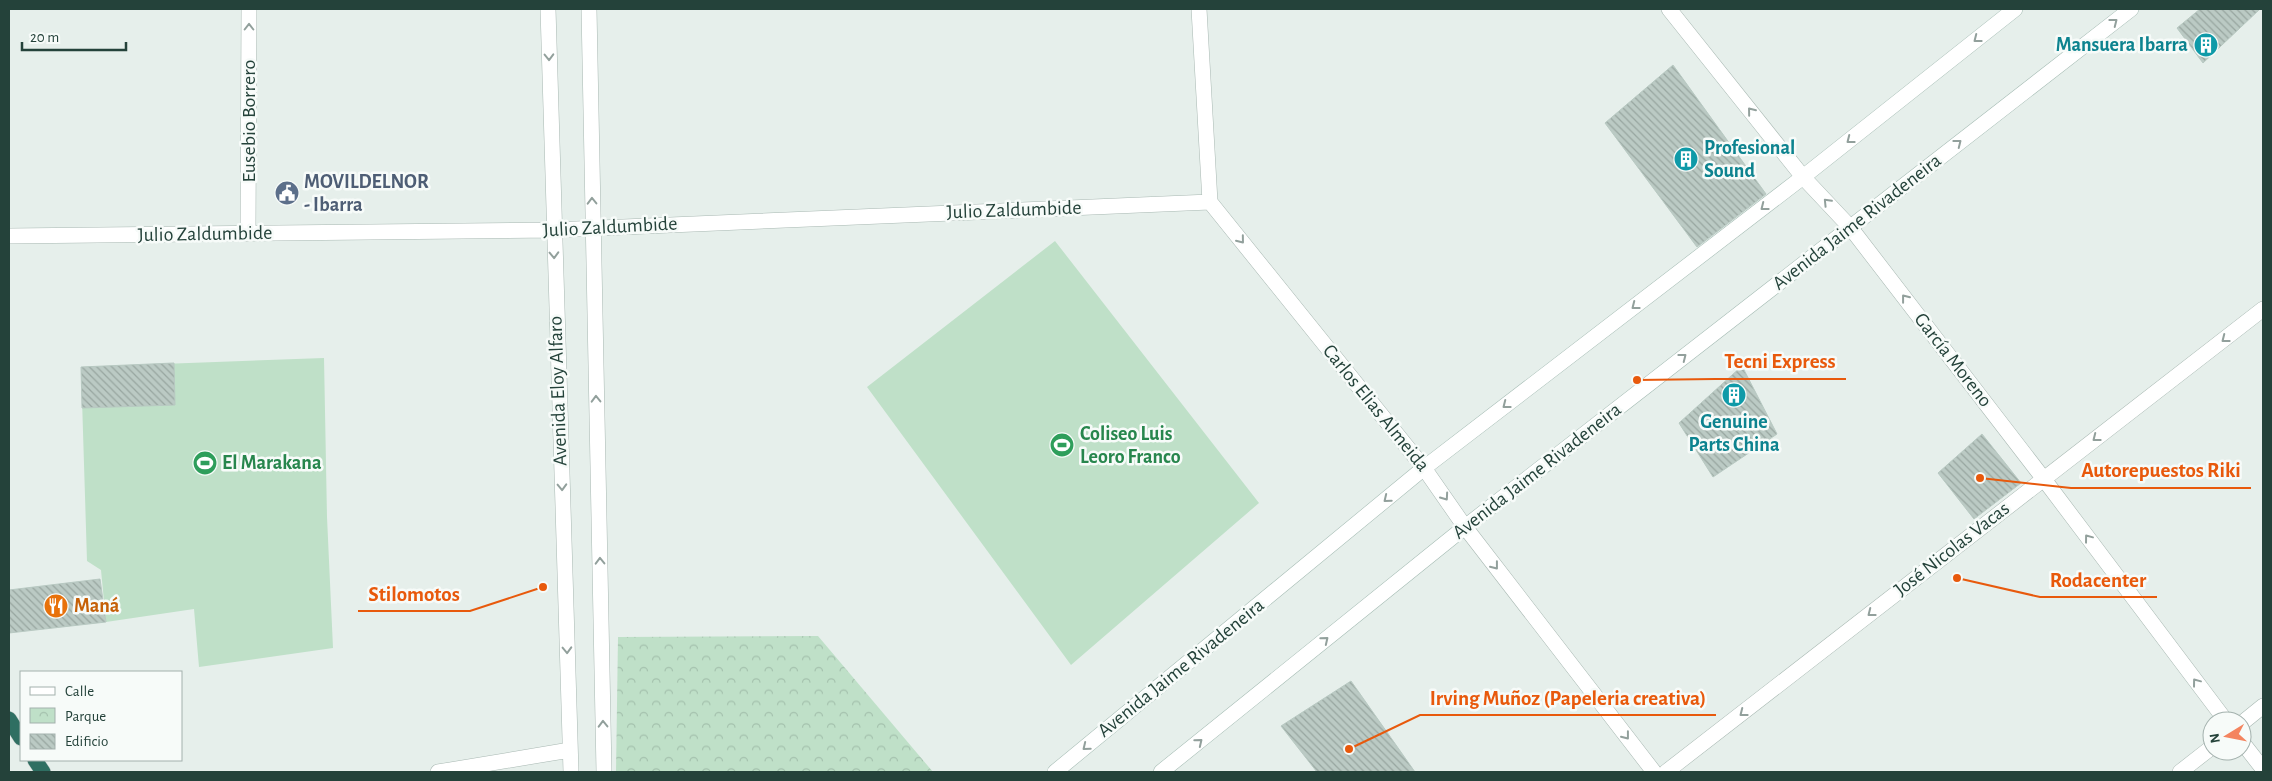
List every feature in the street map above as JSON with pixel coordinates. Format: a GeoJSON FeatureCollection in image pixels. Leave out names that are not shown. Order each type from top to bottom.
{"type":"FeatureCollection","features":[{"type":"Feature","properties":{"kind":"highway"},"geometry":{"type":"LineString","coordinates":[[9,719],[20,736]]}},
{"type":"Feature","properties":{"kind":"highway"},"geometry":{"type":"LineString","coordinates":[[36,761],[43,772]]}},
{"type":"Feature","properties":{"kind":"street","name":"Eusebio Borrero"},"geometry":{"type":"LineString","coordinates":[[248,234],[250,9]]}},
{"type":"Feature","properties":{"kind":"street","name":"Avenida Eloy Alfaro"},"geometry":{"type":"LineString","coordinates":[[548,9],[553,230],[571,772]]}},
{"type":"Feature","properties":{"kind":"street","name":"Avenida Eloy Alfaro"},"geometry":{"type":"LineString","coordinates":[[589,9],[604,772]]}},
{"type":"Feature","properties":{"kind":"street"},"geometry":{"type":"LineString","coordinates":[[1199,9],[1210,202]]}},
{"type":"Feature","properties":{"kind":"street","name":"García Moreno"},"geometry":{"type":"LineString","coordinates":[[1669,9],[1803,177],[1850,227],[2043,478],[2218,711]]}},
{"type":"Feature","properties":{"kind":"street","name":"Avenida Jaime Rivadeneira"},"geometry":{"type":"LineString","coordinates":[[1055,772],[1424,468],[1803,177],[2015,9]]}},
{"type":"Feature","properties":{"kind":"street","name":"Avenida Jaime Rivadeneira"},"geometry":{"type":"LineString","coordinates":[[1161,772],[1465,527],[2131,9]]}},
{"type":"Feature","properties":{"kind":"street","name":"Julio Zaldumbide"},"geometry":{"type":"LineString","coordinates":[[9,236],[553,230],[1210,202]]}},
{"type":"Feature","properties":{"kind":"street","name":"Carlos Elias Almeida"},"geometry":{"type":"LineString","coordinates":[[1210,202],[1424,468],[1465,527],[1654,772]]}},
{"type":"Feature","properties":{"kind":"street","name":"José Nicolas Vacas"},"geometry":{"type":"LineString","coordinates":[[1666,772],[2263,309]]}},
{"type":"Feature","properties":{"kind":"street"},"geometry":{"type":"LineString","coordinates":[[2252,715],[2263,706]]}},
{"type":"Feature","properties":{"kind":"street"},"geometry":{"type":"LineString","coordinates":[[438,772],[570,750]]}},
{"type":"Feature","properties":{"kind":"street"},"geometry":{"type":"LineString","coordinates":[[2180,772],[2202,754]]}},
{"type":"Feature","properties":{"kind":"street"},"geometry":{"type":"LineString","coordinates":[[2252,755],[2263,769]]}},
{"type":"Feature","properties":{"kind":"green space","name":"Coliseo Luis Leoro Franco"},"geometry":{"type":"Polygon","coordinates":[[[1055,241],[1259,503],[1071,665],[867,387],[1055,241]]]}},
{"type":"Feature","properties":{"kind":"green space","name":"El Marakana"},"geometry":{"type":"Polygon","coordinates":[[[324,358],[327,517],[333,648],[199,667],[194,609],[106,622],[101,570],[87,561],[81,367],[324,358]]]}},
{"type":"Feature","properties":{"kind":"green space"},"geometry":{"type":"Polygon","coordinates":[[[818,636],[933,772],[616,772],[618,637],[818,636]]]}},
{"type":"Feature","properties":{"kind":"building","name":"Mansuera Ibarra"},"geometry":{"type":"Polygon","coordinates":[[[2200,9],[2260,9],[2203,63],[2177,28],[2200,9]]]}},
{"type":"Feature","properties":{"kind":"building","name":"Profesional Sound"},"geometry":{"type":"Polygon","coordinates":[[[1673,65],[1766,194],[1697,247],[1605,123],[1673,65]]]}},
{"type":"Feature","properties":{"kind":"building"},"geometry":{"type":"Polygon","coordinates":[[[174,363],[175,405],[82,408],[81,367],[174,363]]]}},
{"type":"Feature","properties":{"kind":"building","name":"Genuine Parts China"},"geometry":{"type":"Polygon","coordinates":[[[1742,366],[1777,434],[1713,477],[1679,423],[1742,366]]]}},
{"type":"Feature","properties":{"kind":"building"},"geometry":{"type":"Polygon","coordinates":[[[1982,434],[2021,483],[1974,519],[1938,473],[1982,434]]]}},
{"type":"Feature","properties":{"kind":"building","name":"Maná"},"geometry":{"type":"Polygon","coordinates":[[[100,579],[106,622],[9,633],[9,590],[100,579]]]}},
{"type":"Feature","properties":{"kind":"building"},"geometry":{"type":"Polygon","coordinates":[[[1351,681],[1415,772],[1317,772],[1281,726],[1351,681]]]}},
{"type":"Feature","properties":{"kind":"place","name":"Mansuera Ibarra"},"geometry":{"type":"Point","coordinates":[2206,45]}},
{"type":"Feature","properties":{"kind":"place","name":"Profesional Sound"},"geometry":{"type":"Point","coordinates":[1686,159]}},
{"type":"Feature","properties":{"kind":"place","name":"MOVILDELNOR - Ibarra"},"geometry":{"type":"Point","coordinates":[287,193]}},
{"type":"Feature","properties":{"kind":"place","name":"Tecni Express"},"geometry":{"type":"Point","coordinates":[1637,380]}},
{"type":"Feature","properties":{"kind":"place","name":"Genuine Parts China"},"geometry":{"type":"Point","coordinates":[1734,395]}},
{"type":"Feature","properties":{"kind":"place","name":"Coliseo Luis Leoro Franco"},"geometry":{"type":"Point","coordinates":[1062,445]}},
{"type":"Feature","properties":{"kind":"place","name":"El Marakana"},"geometry":{"type":"Point","coordinates":[205,463]}},
{"type":"Feature","properties":{"kind":"place","name":"Autorepuestos Riki"},"geometry":{"type":"Point","coordinates":[1980,478]}},
{"type":"Feature","properties":{"kind":"place","name":"Rodacenter"},"geometry":{"type":"Point","coordinates":[1957,578]}},
{"type":"Feature","properties":{"kind":"place","name":"Stilomotos"},"geometry":{"type":"Point","coordinates":[543,587]}},
{"type":"Feature","properties":{"kind":"place","name":"Maná"},"geometry":{"type":"Point","coordinates":[56,606]}},
{"type":"Feature","properties":{"kind":"place","name":"Irving Muñoz (Papeleria creativa)"},"geometry":{"type":"Point","coordinates":[1349,749]}}]}
